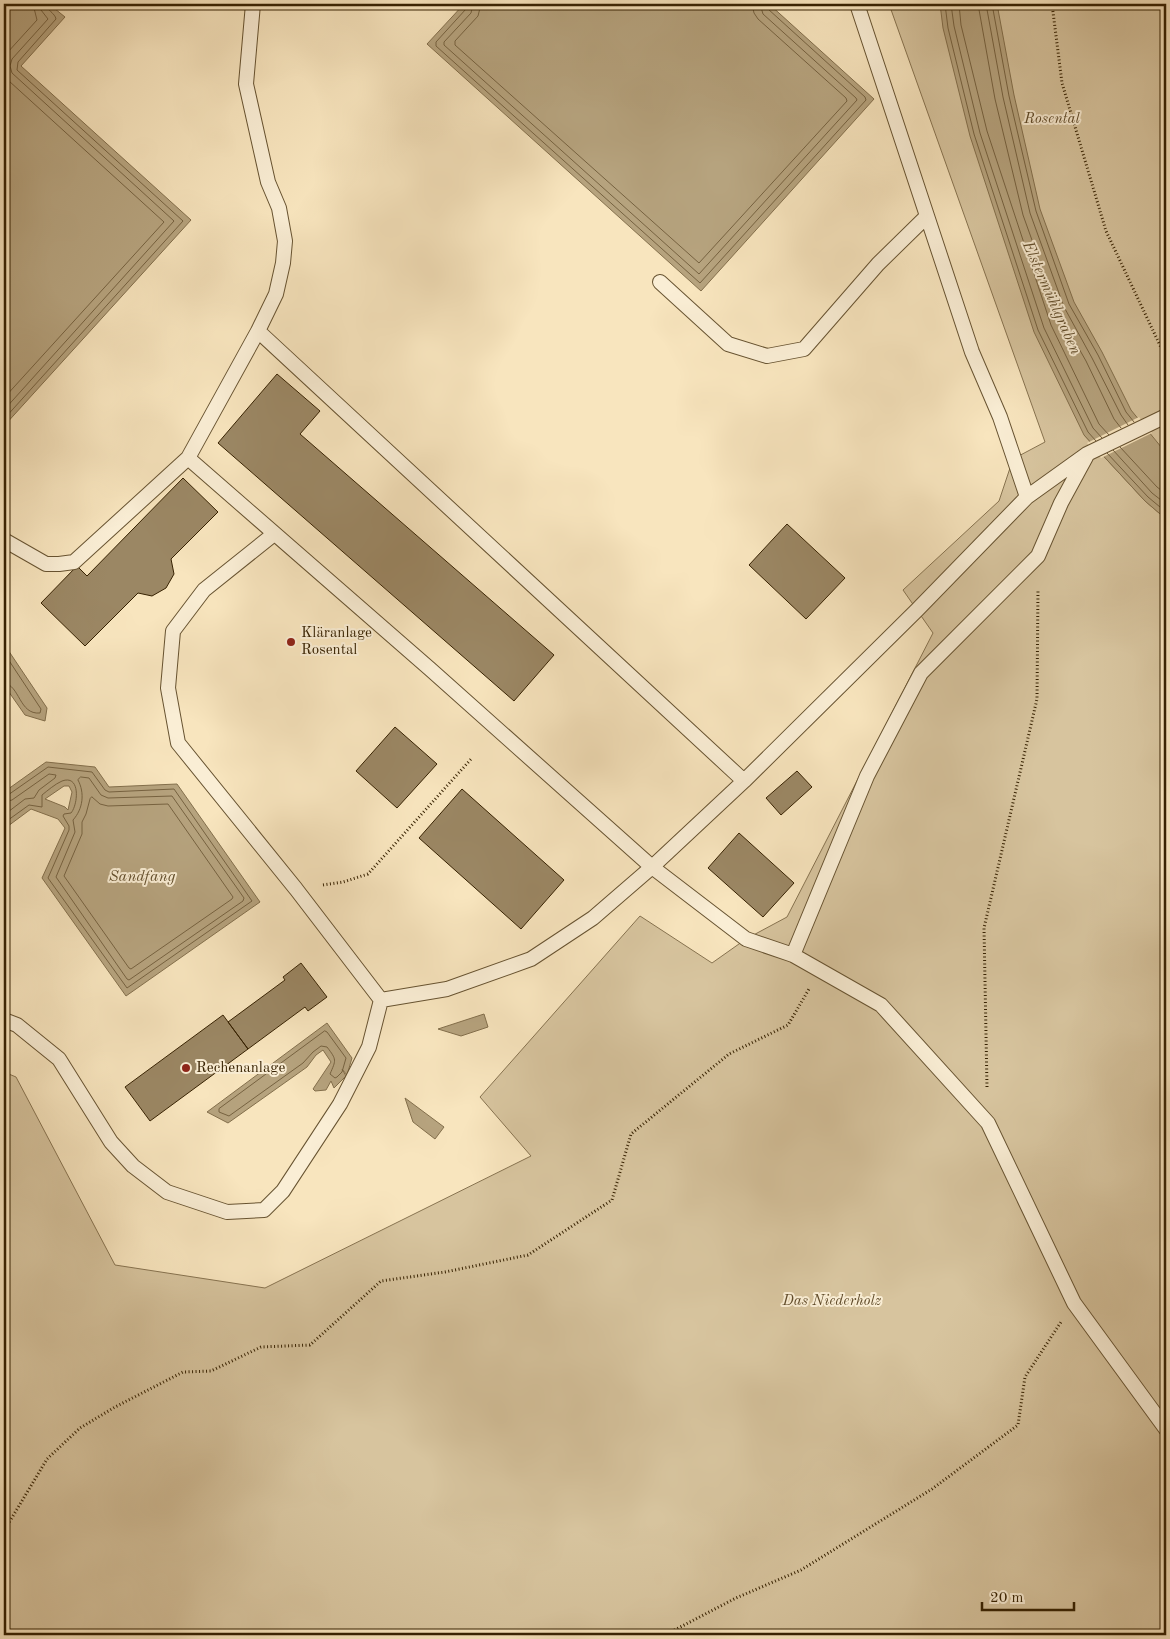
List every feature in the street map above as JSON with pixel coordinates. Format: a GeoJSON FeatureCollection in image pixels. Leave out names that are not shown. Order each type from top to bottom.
{"type":"FeatureCollection","features":[{"type":"Feature","properties":{"kind":"lane"},"geometry":{"type":"LineString","coordinates":[[4,540],[46,564],[74,562],[188,458],[258,331],[276,294],[283,263],[285,240],[280,208],[268,182],[246,84],[254,4]]}},
{"type":"Feature","properties":{"kind":"lane"},"geometry":{"type":"LineString","coordinates":[[856,4],[972,352],[1000,418],[1026,497]]}},
{"type":"Feature","properties":{"kind":"lane"},"geometry":{"type":"LineString","coordinates":[[660,282],[728,344],[767,356],[804,349],[878,264],[926,217]]}},
{"type":"Feature","properties":{"kind":"lane"},"geometry":{"type":"LineString","coordinates":[[258,331],[744,781]]}},
{"type":"Feature","properties":{"kind":"lane"},"geometry":{"type":"LineString","coordinates":[[380,1000],[447,989],[531,959],[593,918],[652,867],[744,781],[917,610],[1026,497],[1087,454],[1161,418]]}},
{"type":"Feature","properties":{"kind":"lane"},"geometry":{"type":"LineString","coordinates":[[793,954],[867,776],[921,673],[1038,556],[1060,503],[1087,454]]}},
{"type":"Feature","properties":{"kind":"lane"},"geometry":{"type":"LineString","coordinates":[[188,458],[652,867],[746,939],[793,954],[881,1005],[988,1123],[1074,1303],[1166,1429]]}},
{"type":"Feature","properties":{"kind":"lane"},"geometry":{"type":"LineString","coordinates":[[274,534],[204,590],[173,631],[168,688],[178,743],[296,889],[380,1000]]}},
{"type":"Feature","properties":{"kind":"lane"},"geometry":{"type":"LineString","coordinates":[[4,1020],[17,1025],[59,1059],[111,1142],[133,1166],[167,1192],[227,1212],[264,1210],[283,1191],[340,1104],[369,1047],[380,1000]]}},
{"type":"Feature","properties":{"kind":"path"},"geometry":{"type":"LineString","coordinates":[[1052,4],[1062,83],[1106,231],[1166,358]]}},
{"type":"Feature","properties":{"kind":"path"},"geometry":{"type":"LineString","coordinates":[[988,1123],[984,928],[1037,699],[1038,556]]}},
{"type":"Feature","properties":{"kind":"path"},"geometry":{"type":"LineString","coordinates":[[296,889],[343,882],[368,874],[472,758]]}},
{"type":"Feature","properties":{"kind":"path"},"geometry":{"type":"LineString","coordinates":[[4,1531],[48,1458],[80,1428],[115,1407],[183,1372],[211,1371],[261,1347],[310,1345],[380,1280],[445,1272],[528,1255],[612,1200],[631,1134],[729,1054],[788,1025],[810,987],[793,954]]}},
{"type":"Feature","properties":{"kind":"path"},"geometry":{"type":"LineString","coordinates":[[665,1635],[736,1598],[801,1570],[932,1489],[1018,1425],[1025,1377],[1074,1303]]}},
{"type":"Feature","properties":{"kind":"green space","name":"Das Niederholz"},"geometry":{"type":"Polygon","coordinates":[[[889,4],[1166,4],[1166,453],[1084,435],[1145,501],[1166,519],[1166,1635],[4,1635],[4,1072],[16,1077],[115,1265],[265,1288],[531,1156],[480,1097],[640,916],[712,963],[746,939],[787,917],[933,633],[903,590],[999,501],[1013,459],[1045,442],[889,4]]]}},
{"type":"Feature","properties":{"kind":"water"},"geometry":{"type":"Polygon","coordinates":[[[4,4],[49,4],[65,17],[21,66],[191,220],[4,426],[4,4]]]}},
{"type":"Feature","properties":{"kind":"water"},"geometry":{"type":"Polygon","coordinates":[[[464,4],[769,4],[874,99],[701,291],[427,44],[464,4]]]}},
{"type":"Feature","properties":{"kind":"water","name":"Elstermühlgraben"},"geometry":{"type":"Polygon","coordinates":[[[940,4],[997,4],[1014,95],[1040,209],[1074,302],[1131,410],[1166,453],[1166,519],[1145,501],[1084,435],[1034,332],[970,136],[943,28],[940,4]]]}},
{"type":"Feature","properties":{"kind":"water"},"geometry":{"type":"Polygon","coordinates":[[[4,644],[47,708],[45,721],[25,715],[4,685],[4,644]]]}},
{"type":"Feature","properties":{"kind":"water","name":"Sandfang"},"geometry":{"type":"Polygon","coordinates":[[[46,762],[95,767],[109,787],[177,784],[260,902],[126,996],[42,878],[65,828],[58,819],[31,809],[4,829],[4,792],[46,762]],[[64,786],[45,799],[68,810],[72,792],[69,786],[64,786]]]}},
{"type":"Feature","properties":{"kind":"water"},"geometry":{"type":"Polygon","coordinates":[[[484,1014],[488,1027],[461,1036],[438,1029],[484,1014]]]}},
{"type":"Feature","properties":{"kind":"water"},"geometry":{"type":"Polygon","coordinates":[[[327,1023],[352,1058],[347,1075],[342,1069],[346,1076],[334,1088],[331,1081],[326,1090],[315,1091],[313,1089],[331,1062],[323,1050],[316,1055],[307,1067],[228,1123],[207,1112],[327,1023]]]}},
{"type":"Feature","properties":{"kind":"water"},"geometry":{"type":"Polygon","coordinates":[[[405,1098],[444,1127],[435,1139],[413,1122],[405,1098]]]}},
{"type":"Feature","properties":{"kind":"pier"},"geometry":{"type":"Polygon","coordinates":[[[1139,417],[1152,433],[1101,458],[1087,443],[1139,417]]]}},
{"type":"Feature","properties":{"kind":"building"},"geometry":{"type":"Polygon","coordinates":[[[277,374],[320,411],[300,434],[554,655],[514,701],[218,443],[277,374]]]}},
{"type":"Feature","properties":{"kind":"building"},"geometry":{"type":"Polygon","coordinates":[[[183,478],[218,512],[171,559],[174,574],[166,588],[152,596],[138,593],[85,646],[41,603],[77,566],[87,576],[183,478]]]}},
{"type":"Feature","properties":{"kind":"building"},"geometry":{"type":"Polygon","coordinates":[[[787,524],[845,578],[806,619],[749,565],[787,524]]]}},
{"type":"Feature","properties":{"kind":"building"},"geometry":{"type":"Polygon","coordinates":[[[395,727],[437,764],[397,808],[356,771],[395,727]]]}},
{"type":"Feature","properties":{"kind":"building"},"geometry":{"type":"Polygon","coordinates":[[[797,771],[812,787],[781,815],[766,798],[797,771]]]}},
{"type":"Feature","properties":{"kind":"building"},"geometry":{"type":"Polygon","coordinates":[[[462,789],[564,880],[521,929],[419,838],[462,789]]]}},
{"type":"Feature","properties":{"kind":"building"},"geometry":{"type":"Polygon","coordinates":[[[739,833],[794,883],[763,917],[708,868],[739,833]]]}},
{"type":"Feature","properties":{"kind":"building","name":"Rechenanlage"},"geometry":{"type":"Polygon","coordinates":[[[301,963],[327,997],[308,1011],[305,1007],[248,1049],[228,1022],[285,980],[283,977],[301,963]]]}},
{"type":"Feature","properties":{"kind":"building","name":"Rechenanlage"},"geometry":{"type":"Polygon","coordinates":[[[223,1015],[248,1049],[150,1121],[125,1087],[223,1015]]]}},
{"type":"Feature","properties":{"kind":"place","name":"Kläranlage Rosental"},"geometry":{"type":"Point","coordinates":[291,642]}},
{"type":"Feature","properties":{"kind":"place","name":"Rechenanlage"},"geometry":{"type":"Point","coordinates":[186,1068]}},
{"type":"Feature","properties":{"kind":"park label","name":"Rosental"},"geometry":{"type":"Point","coordinates":[1052,119]}}]}
